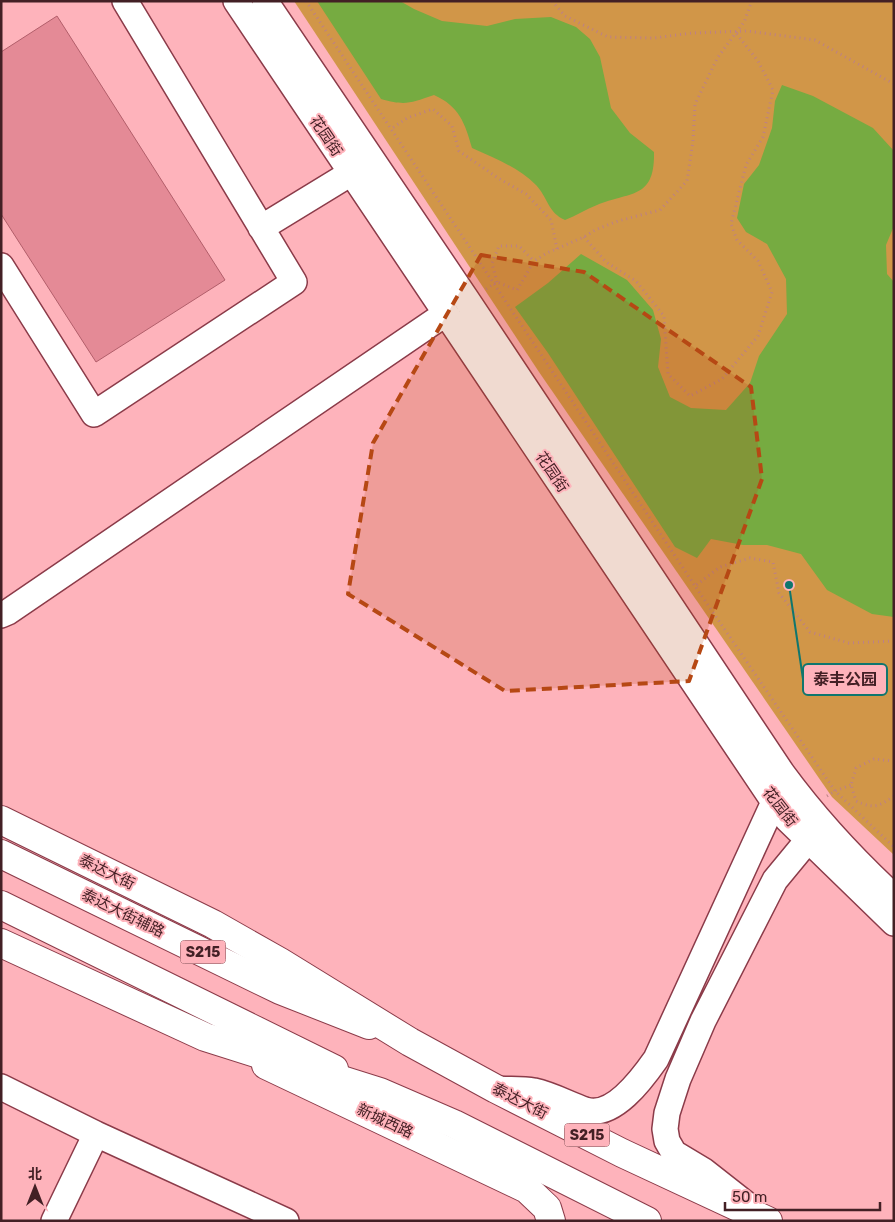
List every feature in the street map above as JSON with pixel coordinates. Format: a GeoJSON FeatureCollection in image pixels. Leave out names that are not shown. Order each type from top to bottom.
{"type":"FeatureCollection","features":[{"type":"Feature","properties":{"kind":"main road","name":"泰达大街"},"geometry":{"type":"LineString","coordinates":[[1,820],[213,924],[280,962],[410,1042],[496,1090],[622,1153],[769,1221]]}},
{"type":"Feature","properties":{"kind":"main road","name":"泰达大街辅路"},"geometry":{"type":"LineString","coordinates":[[1,854],[280,990],[410,1042]]}},
{"type":"Feature","properties":{"kind":"main road"},"geometry":{"type":"LineString","coordinates":[[1,905],[380,1092],[454,1124],[647,1221]]}},
{"type":"Feature","properties":{"kind":"main road"},"geometry":{"type":"LineString","coordinates":[[1,943],[205,1037],[380,1092]]}},
{"type":"Feature","properties":{"kind":"main road","name":"新城西路"},"geometry":{"type":"LineString","coordinates":[[205,1037],[527,1189],[548,1208],[551,1221]]}},
{"type":"Feature","properties":{"kind":"street"},"geometry":{"type":"LineString","coordinates":[[1,266],[94,414],[294,282],[125,1]]}},
{"type":"Feature","properties":{"kind":"street","name":"花园街"},"geometry":{"type":"LineString","coordinates":[[236,1],[774,802],[787,819],[894,923]]}},
{"type":"Feature","properties":{"kind":"street","name":"花园街"},"geometry":{"type":"LineString","coordinates":[[265,1],[782,773],[832,834],[867,872],[894,897]]}},
{"type":"Feature","properties":{"kind":"street"},"geometry":{"type":"LineString","coordinates":[[261,228],[351,173]]}},
{"type":"Feature","properties":{"kind":"street"},"geometry":{"type":"LineString","coordinates":[[1,615],[445,314]]}},
{"type":"Feature","properties":{"kind":"street"},"geometry":{"type":"LineString","coordinates":[[496,1090],[533,1091],[592,1111],[607,1108],[627,1094],[656,1059],[774,802]]}},
{"type":"Feature","properties":{"kind":"street"},"geometry":{"type":"LineString","coordinates":[[769,1221],[704,1171],[674,1153],[667,1141],[665,1129],[667,1113],[678,1079],[704,1021],[776,880],[808,840]]}},
{"type":"Feature","properties":{"kind":"street"},"geometry":{"type":"LineString","coordinates":[[1,1087],[96,1134],[286,1221]]}},
{"type":"Feature","properties":{"kind":"street"},"geometry":{"type":"LineString","coordinates":[[54,1221],[96,1134]]}},
{"type":"Feature","properties":{"kind":"path"},"geometry":{"type":"LineString","coordinates":[[306,1],[835,791],[894,847]]}},
{"type":"Feature","properties":{"kind":"path"},"geometry":{"type":"LineString","coordinates":[[552,1],[565,16],[608,37],[654,38],[692,33],[747,31],[815,40],[894,84]]}},
{"type":"Feature","properties":{"kind":"path"},"geometry":{"type":"LineString","coordinates":[[467,300],[496,283],[517,290],[534,261],[595,230],[618,221],[660,210],[687,181],[693,141],[695,104],[718,56],[744,22],[752,1]]}},
{"type":"Feature","properties":{"kind":"path"},"geometry":{"type":"LineString","coordinates":[[584,237],[606,262],[636,281],[664,316],[668,374],[690,396],[722,379],[758,336],[772,292],[758,261],[737,240],[730,224],[746,165],[763,137],[773,90],[758,61],[736,32]]}},
{"type":"Feature","properties":{"kind":"path"},"geometry":{"type":"LineString","coordinates":[[391,129],[407,118],[433,109],[452,126],[459,151],[498,178],[526,194],[551,220],[557,249]]}},
{"type":"Feature","properties":{"kind":"path"},"geometry":{"type":"LineString","coordinates":[[496,283],[492,263],[499,246],[519,246],[534,261]]}},
{"type":"Feature","properties":{"kind":"path"},"geometry":{"type":"LineString","coordinates":[[696,586],[720,567],[750,558],[773,562],[780,593],[810,632],[849,643],[894,641]]}},
{"type":"Feature","properties":{"kind":"path"},"geometry":{"type":"LineString","coordinates":[[894,762],[874,759],[856,768],[851,785],[856,801],[869,806],[881,805],[894,796]]}},
{"type":"Feature","properties":{"kind":"highlighted area"},"geometry":{"type":"Polygon","coordinates":[[[481,255],[584,272],[751,387],[762,479],[689,681],[505,691],[348,594],[373,443],[481,255]]]}},
{"type":"Feature","properties":{"kind":"shaded area"},"geometry":{"type":"Polygon","coordinates":[[[294,1],[894,1],[894,855],[832,797],[539,372],[294,1]]]}},
{"type":"Feature","properties":{"kind":"shaded area"},"geometry":{"type":"Polygon","coordinates":[[[317,1],[400,1],[442,21],[487,26],[515,19],[551,17],[576,27],[590,39],[600,57],[611,108],[630,133],[654,152],[650,179],[645,186],[630,195],[597,205],[565,220],[559,217],[551,209],[540,189],[522,173],[472,148],[460,116],[443,99],[434,95],[402,103],[381,99],[317,1]]]}},
{"type":"Feature","properties":{"kind":"shaded area"},"geometry":{"type":"Polygon","coordinates":[[[782,85],[813,96],[873,128],[894,151],[894,226],[886,245],[887,274],[894,282],[894,617],[872,614],[827,590],[801,554],[767,545],[743,545],[711,539],[697,558],[675,547],[548,353],[515,307],[548,283],[581,254],[627,280],[653,310],[661,339],[658,367],[670,397],[691,408],[726,410],[750,383],[759,356],[787,314],[786,279],[767,244],[746,232],[737,218],[744,184],[759,165],[772,128],[775,101],[782,85]]]}},
{"type":"Feature","properties":{"kind":"building"},"geometry":{"type":"Polygon","coordinates":[[[57,16],[225,280],[96,362],[1,214],[1,52],[57,16]]]}},
{"type":"Feature","properties":{"kind":"place","name":"泰丰公园"},"geometry":{"type":"Point","coordinates":[789,585]}}]}
